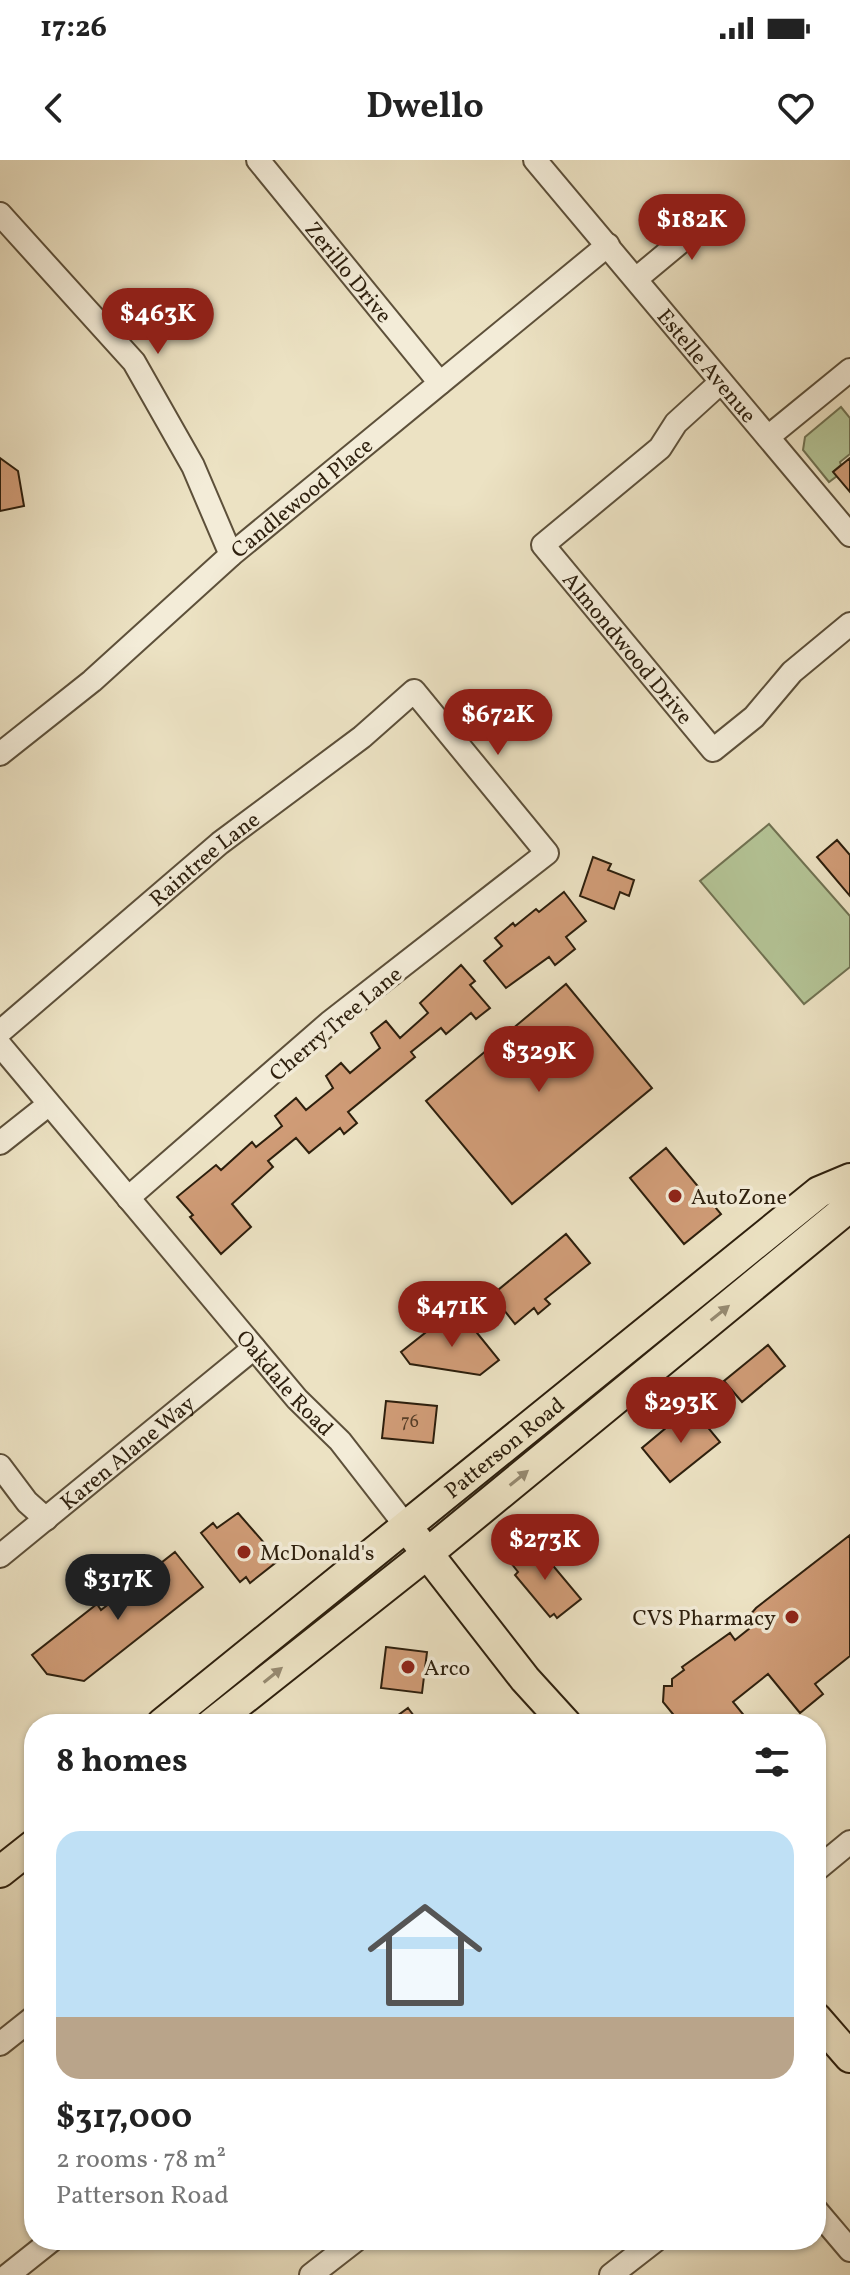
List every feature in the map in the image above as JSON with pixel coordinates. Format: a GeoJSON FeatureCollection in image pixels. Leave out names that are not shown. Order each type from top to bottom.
{"type":"FeatureCollection","features":[{"type":"Feature","properties":{"kind":"main road","name":"Patterson Road"},"geometry":{"type":"LineString","coordinates":[[174,1714],[819,1192],[850,1179]]}},
{"type":"Feature","properties":{"kind":"main road","name":"Patterson Road"},"geometry":{"type":"LineString","coordinates":[[225,1714],[428,1553],[844,1211],[850,1201]]}},
{"type":"Feature","properties":{"kind":"main road","name":"Oakdale Road"},"geometry":{"type":"LineString","coordinates":[[406,1526],[525,1679],[557,1714]]}},
{"type":"Feature","properties":{"kind":"main road"},"geometry":{"type":"LineString","coordinates":[[0,1872],[24,1853]]}},
{"type":"Feature","properties":{"kind":"main road"},"geometry":{"type":"LineString","coordinates":[[826,2029],[850,2057]]}},
{"type":"Feature","properties":{"kind":"street","name":"Zerillo Drive"},"geometry":{"type":"LineString","coordinates":[[258,160],[440,383]]}},
{"type":"Feature","properties":{"kind":"street","name":"Estelle Avenue"},"geometry":{"type":"LineString","coordinates":[[535,160],[850,535]]}},
{"type":"Feature","properties":{"kind":"street"},"geometry":{"type":"LineString","coordinates":[[636,279],[719,210]]}},
{"type":"Feature","properties":{"kind":"street"},"geometry":{"type":"LineString","coordinates":[[0,214],[134,362],[187,454],[231,555]]}},
{"type":"Feature","properties":{"kind":"street","name":"Candlewood Place"},"geometry":{"type":"LineString","coordinates":[[0,754],[92,681],[231,555],[608,245]]}},
{"type":"Feature","properties":{"kind":"street"},"geometry":{"type":"LineString","coordinates":[[768,437],[850,370]]}},
{"type":"Feature","properties":{"kind":"street","name":"Almondwood Drive"},"geometry":{"type":"LineString","coordinates":[[721,382],[676,423],[660,448],[543,545],[713,750],[754,717],[792,672],[850,624]]}},
{"type":"Feature","properties":{"kind":"street","name":"Cherry Tree Lane"},"geometry":{"type":"LineString","coordinates":[[128,1198],[329,1023],[547,853],[414,691]]}},
{"type":"Feature","properties":{"kind":"street","name":"Raintree Lane"},"geometry":{"type":"LineString","coordinates":[[0,1032],[220,843],[362,737],[414,691]]}},
{"type":"Feature","properties":{"kind":"street","name":"Oakdale Road"},"geometry":{"type":"LineString","coordinates":[[0,1045],[297,1399],[340,1441],[406,1526]]}},
{"type":"Feature","properties":{"kind":"street"},"geometry":{"type":"LineString","coordinates":[[0,1143],[48,1105]]}},
{"type":"Feature","properties":{"kind":"street","name":"Karen Alane Way"},"geometry":{"type":"LineString","coordinates":[[0,1556],[254,1348]]}},
{"type":"Feature","properties":{"kind":"street"},"geometry":{"type":"LineString","coordinates":[[0,1466],[27,1502],[46,1519]]}},
{"type":"Feature","properties":{"kind":"street"},"geometry":{"type":"LineString","coordinates":[[826,1864],[847,1851]]}},
{"type":"Feature","properties":{"kind":"street"},"geometry":{"type":"LineString","coordinates":[[0,2044],[24,2025]]}},
{"type":"Feature","properties":{"kind":"street"},"geometry":{"type":"LineString","coordinates":[[826,2222],[850,2250]]}},
{"type":"Feature","properties":{"kind":"street"},"geometry":{"type":"LineString","coordinates":[[8,2275],[39,2250]]}},
{"type":"Feature","properties":{"kind":"street"},"geometry":{"type":"LineString","coordinates":[[311,2275],[343,2250]]}},
{"type":"Feature","properties":{"kind":"street"},"geometry":{"type":"LineString","coordinates":[[611,2275],[643,2250]]}},
{"type":"Feature","properties":{"kind":"green space"},"geometry":{"type":"Polygon","coordinates":[[[841,407],[850,418],[850,454],[840,462],[841,465],[834,471],[837,476],[829,482],[803,450],[805,437],[841,407]]]}},
{"type":"Feature","properties":{"kind":"green space"},"geometry":{"type":"Polygon","coordinates":[[[769,824],[850,916],[850,967],[804,1004],[700,881],[769,824]]]}},
{"type":"Feature","properties":{"kind":"building"},"geometry":{"type":"Polygon","coordinates":[[[0,458],[18,471],[24,506],[0,511],[0,458]]]}},
{"type":"Feature","properties":{"kind":"building"},"geometry":{"type":"Polygon","coordinates":[[[850,458],[850,492],[833,472],[850,458]]]}},
{"type":"Feature","properties":{"kind":"building"},"geometry":{"type":"Polygon","coordinates":[[[837,840],[850,855],[850,896],[817,857],[837,840]]]}},
{"type":"Feature","properties":{"kind":"building"},"geometry":{"type":"Polygon","coordinates":[[[593,857],[611,864],[608,870],[634,880],[629,896],[620,892],[614,909],[580,896],[593,857]]]}},
{"type":"Feature","properties":{"kind":"building"},"geometry":{"type":"Polygon","coordinates":[[[564,892],[586,921],[566,937],[575,949],[555,965],[549,957],[506,988],[484,961],[502,946],[495,938],[536,909],[539,912],[564,892]]]}},
{"type":"Feature","properties":{"kind":"building"},"geometry":{"type":"Polygon","coordinates":[[[461,965],[475,981],[470,985],[490,1008],[476,1019],[471,1013],[446,1034],[441,1028],[411,1052],[415,1057],[348,1112],[357,1123],[344,1134],[340,1128],[309,1153],[296,1138],[268,1161],[273,1167],[232,1204],[251,1227],[221,1254],[177,1197],[216,1165],[221,1170],[252,1142],[256,1147],[282,1126],[275,1116],[296,1098],[306,1110],[333,1088],[326,1076],[341,1063],[350,1073],[380,1048],[371,1033],[386,1021],[400,1038],[428,1013],[420,1003],[461,965]]]}},
{"type":"Feature","properties":{"kind":"building"},"geometry":{"type":"Polygon","coordinates":[[[566,984],[652,1088],[512,1204],[426,1101],[566,984]]]}},
{"type":"Feature","properties":{"kind":"building","name":"AutoZone"},"geometry":{"type":"Polygon","coordinates":[[[666,1148],[721,1214],[684,1244],[630,1178],[666,1148]]]}},
{"type":"Feature","properties":{"kind":"building"},"geometry":{"type":"Polygon","coordinates":[[[566,1234],[590,1263],[545,1299],[550,1304],[538,1314],[534,1308],[515,1324],[492,1295],[566,1234]]]}},
{"type":"Feature","properties":{"kind":"building"},"geometry":{"type":"Polygon","coordinates":[[[444,1318],[452,1328],[465,1318],[499,1360],[480,1375],[410,1364],[401,1352],[444,1318]]]}},
{"type":"Feature","properties":{"kind":"building"},"geometry":{"type":"Polygon","coordinates":[[[768,1345],[785,1366],[742,1402],[724,1381],[768,1345]]]}},
{"type":"Feature","properties":{"kind":"building"},"geometry":{"type":"Polygon","coordinates":[[[386,1401],[437,1406],[433,1443],[382,1438],[386,1401]]]}},
{"type":"Feature","properties":{"kind":"building"},"geometry":{"type":"Polygon","coordinates":[[[691,1407],[720,1442],[670,1482],[642,1448],[691,1407]]]}},
{"type":"Feature","properties":{"kind":"building","name":"McDonald's"},"geometry":{"type":"Polygon","coordinates":[[[238,1513],[279,1560],[250,1583],[246,1577],[240,1582],[201,1533],[213,1523],[217,1528],[238,1513]]]}},
{"type":"Feature","properties":{"kind":"building"},"geometry":{"type":"Polygon","coordinates":[[[850,1535],[850,1656],[815,1684],[823,1694],[800,1713],[768,1674],[733,1702],[743,1714],[673,1714],[663,1702],[664,1686],[672,1686],[672,1679],[684,1670],[682,1667],[730,1633],[735,1640],[755,1624],[749,1616],[850,1535]]]}},
{"type":"Feature","properties":{"kind":"building"},"geometry":{"type":"Polygon","coordinates":[[[534,1543],[581,1599],[557,1618],[554,1614],[550,1617],[515,1575],[518,1572],[511,1563],[534,1543]]]}},
{"type":"Feature","properties":{"kind":"building"},"geometry":{"type":"Polygon","coordinates":[[[175,1552],[203,1587],[84,1681],[47,1674],[32,1655],[97,1604],[101,1610],[175,1552]]]}},
{"type":"Feature","properties":{"kind":"building"},"geometry":{"type":"Polygon","coordinates":[[[386,1647],[427,1652],[422,1693],[381,1688],[386,1647]]]}},
{"type":"Feature","properties":{"kind":"place","name":"AutoZone"},"geometry":{"type":"Point","coordinates":[675,1196]}},
{"type":"Feature","properties":{"kind":"place","name":"McDonald's"},"geometry":{"type":"Point","coordinates":[244,1552]}},
{"type":"Feature","properties":{"kind":"place","name":"CVS Pharmacy"},"geometry":{"type":"Point","coordinates":[792,1617]}},
{"type":"Feature","properties":{"kind":"place","name":"Arco"},"geometry":{"type":"Point","coordinates":[408,1667]}}]}
